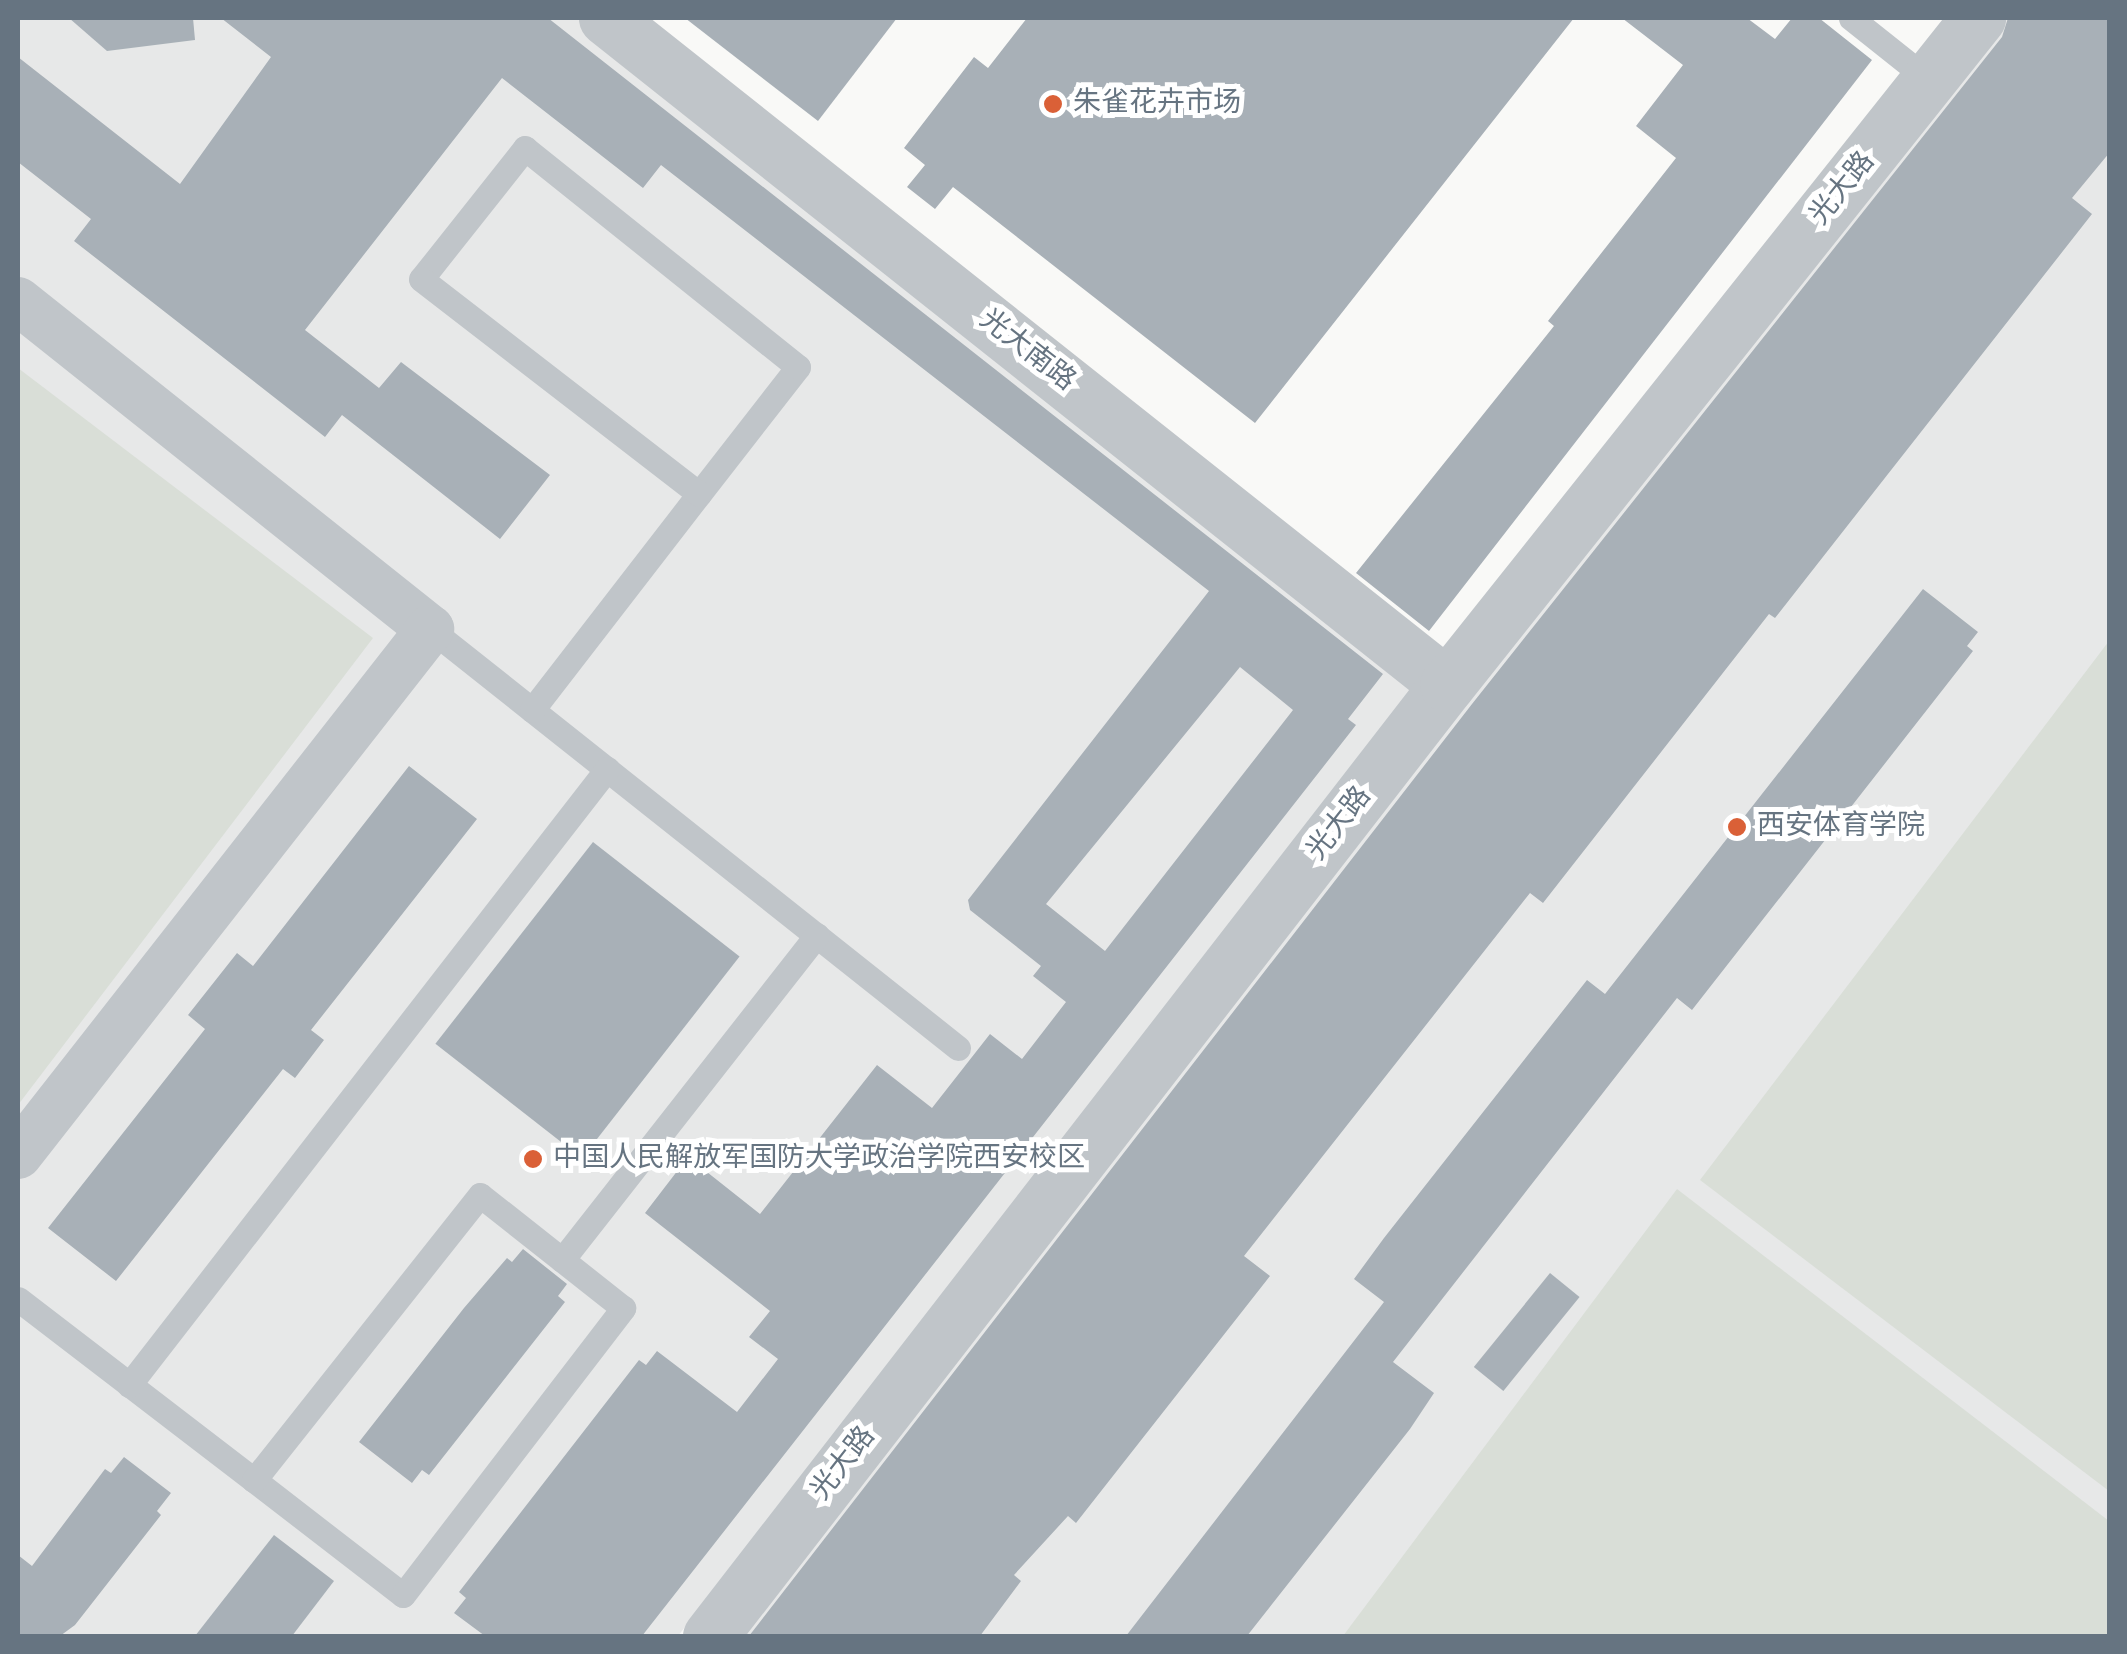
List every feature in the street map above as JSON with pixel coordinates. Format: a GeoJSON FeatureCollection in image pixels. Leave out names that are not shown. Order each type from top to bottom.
{"type":"FeatureCollection","features":[{"type":"Feature","properties":{"kind":"street","name":"光大南路"},"geometry":{"type":"LineString","coordinates":[[606,18],[1447,685]]}},
{"type":"Feature","properties":{"kind":"street","name":"光大路"},"geometry":{"type":"LineString","coordinates":[[710,1636],[1447,685],[1978,18]]}},
{"type":"Feature","properties":{"kind":"street"},"geometry":{"type":"LineString","coordinates":[[18,302],[430,629],[18,1155]]}},
{"type":"Feature","properties":{"kind":"lane"},"geometry":{"type":"LineString","coordinates":[[1851,18],[1929,80]]}},
{"type":"Feature","properties":{"kind":"lane"},"geometry":{"type":"LineString","coordinates":[[532,710],[798,367],[525,148],[421,280],[699,494]]}},
{"type":"Feature","properties":{"kind":"lane"},"geometry":{"type":"LineString","coordinates":[[430,629],[958,1048]]}},
{"type":"Feature","properties":{"kind":"lane"},"geometry":{"type":"LineString","coordinates":[[129,1384],[607,770]]}},
{"type":"Feature","properties":{"kind":"lane"},"geometry":{"type":"LineString","coordinates":[[562,1260],[817,936]]}},
{"type":"Feature","properties":{"kind":"lane"},"geometry":{"type":"LineString","coordinates":[[18,1299],[403,1595],[623,1308],[480,1195],[254,1480]]}},
{"type":"Feature","properties":{"kind":"shaded area","name":"中国人民解放军国防大学政治学院西安校区"},"geometry":{"type":"Polygon","coordinates":[[[18,18],[576,18],[1421,681],[678,1636],[18,1636],[18,18]]]}},
{"type":"Feature","properties":{"kind":"shaded area","name":"西安体育学院"},"geometry":{"type":"Polygon","coordinates":[[[2000,18],[2109,18],[2109,1636],[731,1636],[2000,18]]]}},
{"type":"Feature","properties":{"kind":"shaded area"},"geometry":{"type":"Polygon","coordinates":[[[18,368],[373,638],[18,1105],[18,368]]]}},
{"type":"Feature","properties":{"kind":"shaded area"},"geometry":{"type":"Polygon","coordinates":[[[2109,641],[2109,1491],[1700,1180],[2109,641]]]}},
{"type":"Feature","properties":{"kind":"shaded area"},"geometry":{"type":"Polygon","coordinates":[[[1677,1189],[2109,1521],[2109,1636],[1343,1636],[1677,1189]]]}},
{"type":"Feature","properties":{"kind":"building"},"geometry":{"type":"Polygon","coordinates":[[[69,18],[193,18],[195,40],[107,51],[69,18]]]}},
{"type":"Feature","properties":{"kind":"building"},"geometry":{"type":"Polygon","coordinates":[[[221,18],[548,18],[1383,674],[1348,719],[1356,725],[642,1636],[485,1636],[454,1613],[466,1598],[459,1592],[639,1360],[646,1365],[657,1351],[737,1412],[778,1359],[749,1337],[770,1311],[645,1213],[688,1157],[760,1214],[877,1065],[932,1108],[990,1034],[1022,1059],[1066,1002],[1033,976],[1041,966],[970,910],[968,900],[1209,591],[661,165],[643,188],[502,78],[305,330],[379,388],[401,362],[550,475],[500,539],[342,415],[325,437],[74,241],[91,219],[18,162],[18,57],[180,184],[271,57],[221,18]],[[1240,667],[1046,904],[1105,951],[1293,710],[1240,667]]]}},
{"type":"Feature","properties":{"kind":"building"},"geometry":{"type":"Polygon","coordinates":[[[685,18],[897,18],[818,121],[685,18]]]}},
{"type":"Feature","properties":{"kind":"building"},"geometry":{"type":"Polygon","coordinates":[[[1027,18],[1574,18],[1255,423],[953,187],[935,209],[907,187],[925,165],[904,148],[974,57],[988,68],[1027,18]]]}},
{"type":"Feature","properties":{"kind":"building"},"geometry":{"type":"Polygon","coordinates":[[[1622,18],[1747,18],[1775,39],[1792,18],[1819,18],[1872,60],[1429,631],[1356,573],[1554,326],[1548,321],[1676,158],[1636,126],[1683,65],[1622,18]]]}},
{"type":"Feature","properties":{"kind":"building"},"geometry":{"type":"Polygon","coordinates":[[[2008,18],[2110,18],[2110,152],[2072,198],[2092,214],[1775,618],[1769,614],[1543,903],[1530,893],[1244,1256],[1270,1276],[1076,1523],[1068,1516],[1014,1575],[1021,1581],[980,1636],[749,1636],[1472,704],[2002,37],[2008,18]]]}},
{"type":"Feature","properties":{"kind":"building"},"geometry":{"type":"Polygon","coordinates":[[[1923,589],[1978,632],[1967,646],[1973,651],[1692,1010],[1677,998],[1393,1362],[1434,1393],[1410,1429],[1247,1636],[1126,1636],[1384,1302],[1354,1279],[1384,1238],[1587,980],[1605,994],[1923,589]]]}},
{"type":"Feature","properties":{"kind":"building"},"geometry":{"type":"Polygon","coordinates":[[[409,766],[477,819],[311,1030],[324,1040],[295,1078],[283,1069],[116,1281],[48,1228],[205,1029],[188,1015],[237,953],[253,966],[409,766]]]}},
{"type":"Feature","properties":{"kind":"building"},"geometry":{"type":"Polygon","coordinates":[[[593,842],[740,957],[582,1158],[435,1044],[593,842]]]}},
{"type":"Feature","properties":{"kind":"building"},"geometry":{"type":"Polygon","coordinates":[[[523,1249],[567,1284],[558,1296],[565,1302],[429,1475],[422,1470],[412,1483],[359,1442],[464,1308],[507,1258],[512,1262],[523,1249]]]}},
{"type":"Feature","properties":{"kind":"building"},"geometry":{"type":"Polygon","coordinates":[[[1550,1273],[1580,1297],[1503,1391],[1474,1367],[1550,1273]]]}},
{"type":"Feature","properties":{"kind":"building"},"geometry":{"type":"Polygon","coordinates":[[[124,1457],[171,1493],[157,1511],[161,1515],[75,1625],[60,1636],[18,1636],[18,1555],[32,1566],[105,1469],[111,1473],[124,1457]]]}},
{"type":"Feature","properties":{"kind":"building"},"geometry":{"type":"Polygon","coordinates":[[[274,1535],[334,1581],[292,1636],[195,1636],[274,1535]]]}},
{"type":"Feature","properties":{"kind":"place","name":"朱雀花卉市场"},"geometry":{"type":"Point","coordinates":[1053,104]}},
{"type":"Feature","properties":{"kind":"place","name":"西安体育学院"},"geometry":{"type":"Point","coordinates":[1737,827]}},
{"type":"Feature","properties":{"kind":"place","name":"中国人民解放军国防大学政治学院西安校区"},"geometry":{"type":"Point","coordinates":[533,1159]}}]}
